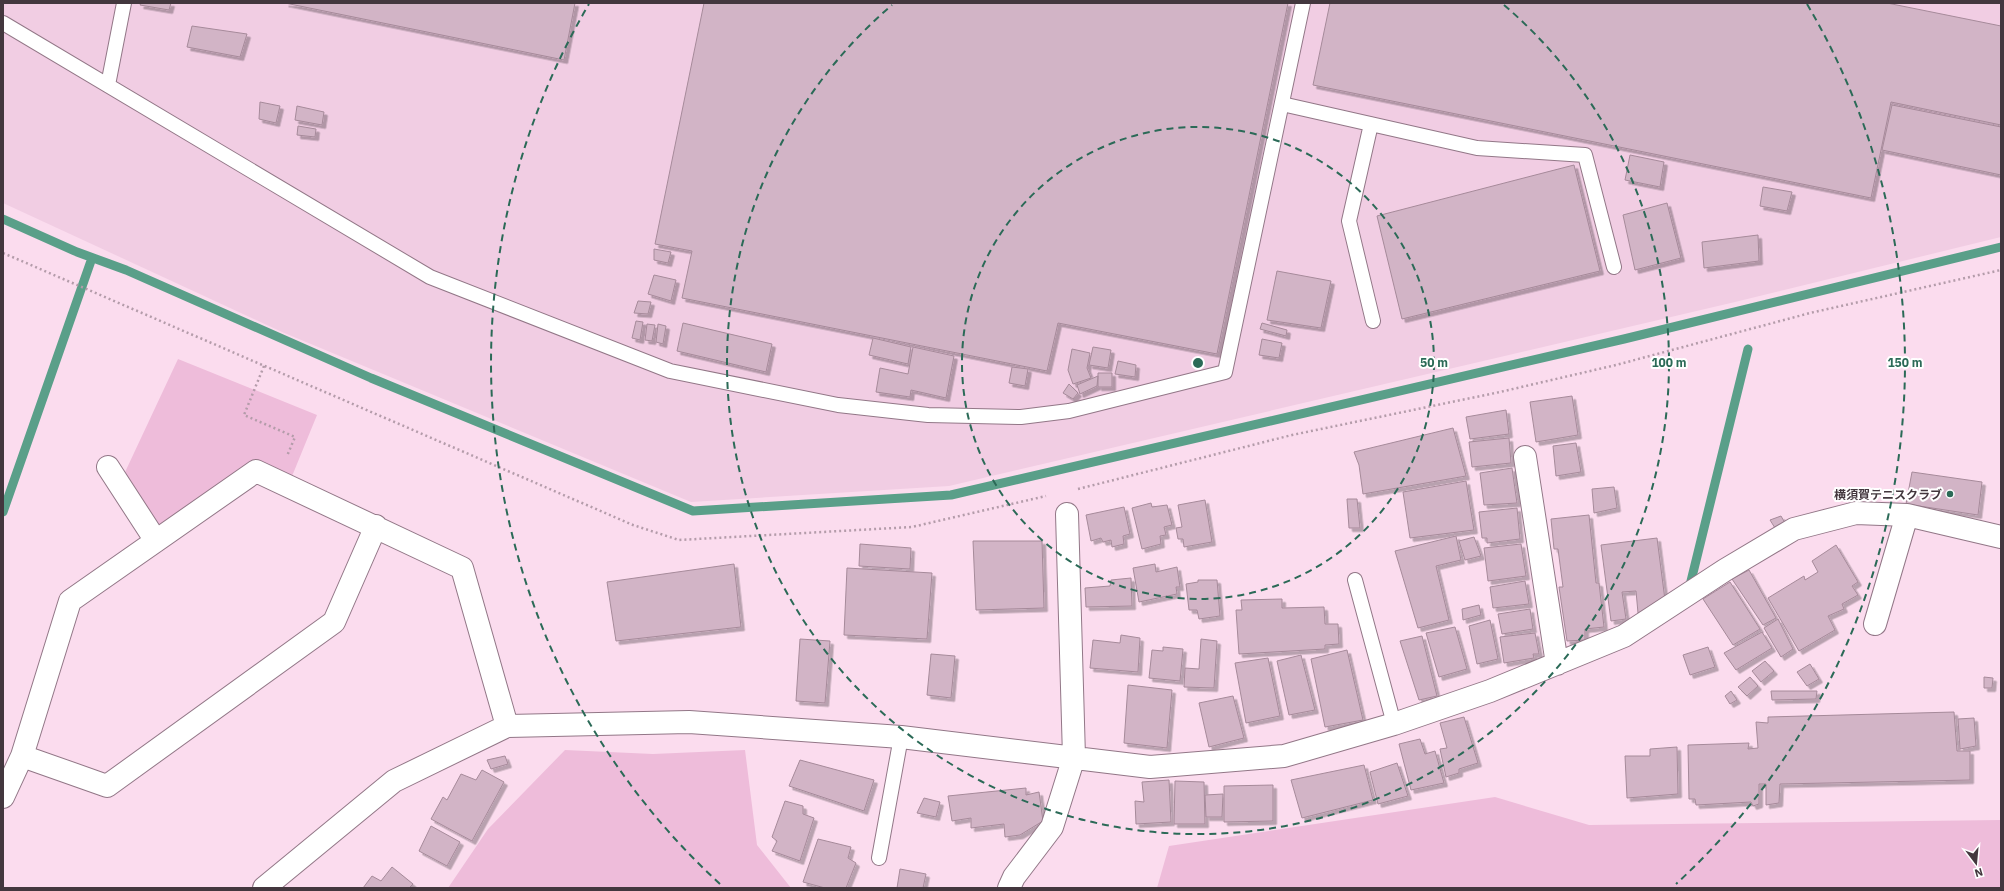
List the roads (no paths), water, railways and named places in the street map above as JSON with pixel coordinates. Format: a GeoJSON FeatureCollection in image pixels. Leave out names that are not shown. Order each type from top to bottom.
{"type":"FeatureCollection","features":[{"type":"Feature","properties":{"kind":"street"},"geometry":{"type":"LineString","coordinates":[[1525,457],[1557,664]]}},
{"type":"Feature","properties":{"kind":"street"},"geometry":{"type":"LineString","coordinates":[[108,467],[156,541]]}},
{"type":"Feature","properties":{"kind":"street"},"geometry":{"type":"LineString","coordinates":[[3,797],[22,756],[70,601],[256,471],[376,526],[462,568],[507,726]]}},
{"type":"Feature","properties":{"kind":"street"},"geometry":{"type":"LineString","coordinates":[[264,888],[394,781],[507,726],[689,722],[901,737],[1074,757],[1150,768],[1284,756],[1394,724],[1490,691],[1624,636],[1726,570],[1794,529],[1856,513],[1907,515],[2001,537]]}},
{"type":"Feature","properties":{"kind":"street"},"geometry":{"type":"LineString","coordinates":[[1009,888],[1014,877],[1052,826],[1074,757],[1066,514]]}},
{"type":"Feature","properties":{"kind":"street"},"geometry":{"type":"LineString","coordinates":[[1875,624],[1907,515]]}},
{"type":"Feature","properties":{"kind":"street"},"geometry":{"type":"LineString","coordinates":[[22,756],[107,786],[334,622],[376,526]]}},
{"type":"Feature","properties":{"kind":"lane"},"geometry":{"type":"LineString","coordinates":[[108,85],[124,3]]}},
{"type":"Feature","properties":{"kind":"lane"},"geometry":{"type":"LineString","coordinates":[[3,23],[430,277],[670,371],[838,405],[928,415],[1021,417],[1069,411],[1225,372],[1303,3]]}},
{"type":"Feature","properties":{"kind":"lane"},"geometry":{"type":"LineString","coordinates":[[1282,104],[1477,148],[1585,155],[1614,267]]}},
{"type":"Feature","properties":{"kind":"lane"},"geometry":{"type":"LineString","coordinates":[[1371,124],[1349,221],[1373,321]]}},
{"type":"Feature","properties":{"kind":"lane"},"geometry":{"type":"LineString","coordinates":[[1354,580],[1394,724]]}},
{"type":"Feature","properties":{"kind":"lane"},"geometry":{"type":"LineString","coordinates":[[879,858],[901,737]]}},
{"type":"Feature","properties":{"kind":"waterway"},"geometry":{"type":"LineString","coordinates":[[3,219],[77,252],[126,270],[371,378],[693,511],[951,495],[1624,339],[2001,247]]}},
{"type":"Feature","properties":{"kind":"waterway"},"geometry":{"type":"LineString","coordinates":[[3,512],[92,258]]}},
{"type":"Feature","properties":{"kind":"waterway"},"geometry":{"type":"LineString","coordinates":[[1691,581],[1748,349]]}},
{"type":"Feature","properties":{"kind":"place","name":"横須賀テニスクラブ"},"geometry":{"type":"Point","coordinates":[1950,494]}}]}
